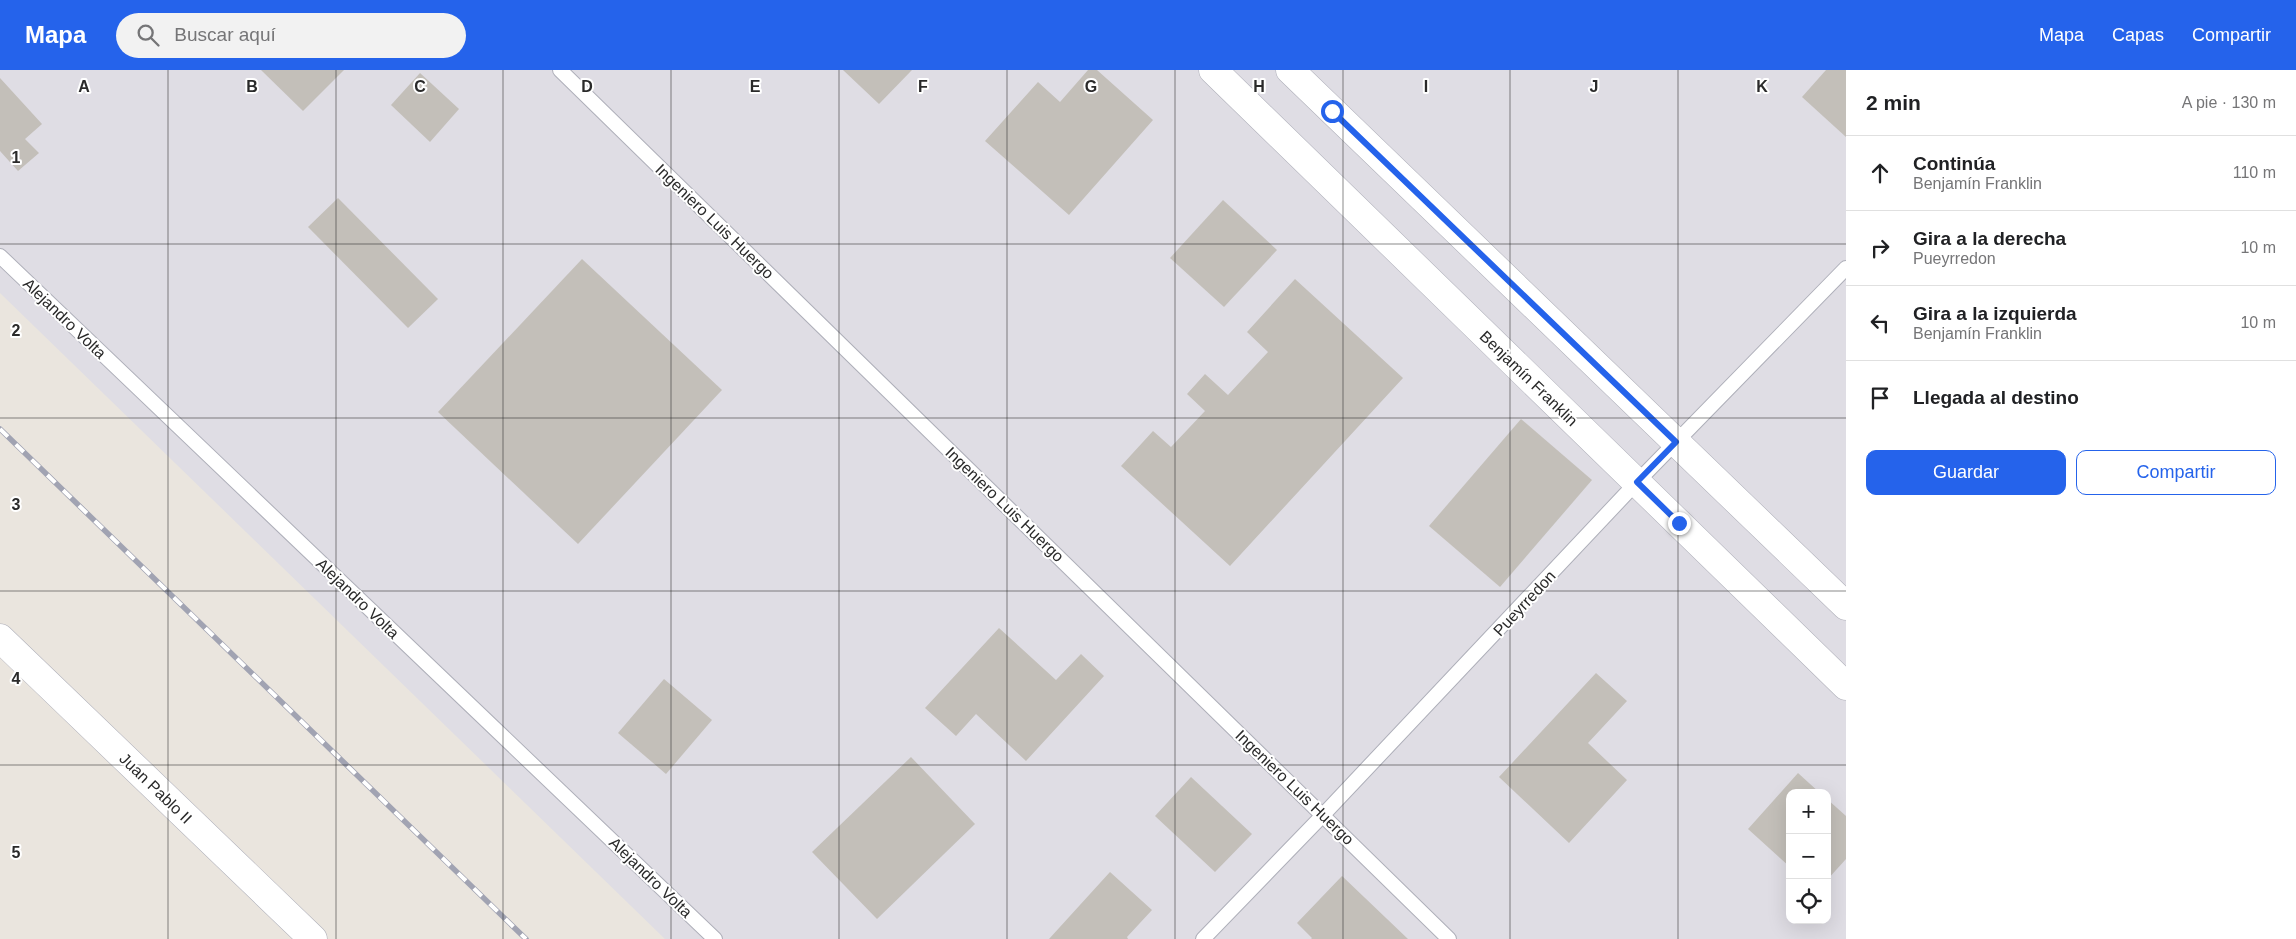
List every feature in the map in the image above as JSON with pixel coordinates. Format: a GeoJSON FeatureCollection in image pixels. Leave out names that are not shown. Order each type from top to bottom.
{"type":"FeatureCollection","features":[{"type":"Feature","properties":{"kind":"street","name":"Benjamín Franklin"},"geometry":{"type":"LineString","coordinates":[[1213,70],[1846,686]]}},
{"type":"Feature","properties":{"kind":"street"},"geometry":{"type":"LineString","coordinates":[[1290,70],[1846,606]]}},
{"type":"Feature","properties":{"kind":"street","name":"Juan Pablo II"},"geometry":{"type":"LineString","coordinates":[[0,638],[313,939]]}},
{"type":"Feature","properties":{"kind":"lane","name":"Ingeniero Luis Huergo"},"geometry":{"type":"LineString","coordinates":[[560,70],[1449,939]]}},
{"type":"Feature","properties":{"kind":"lane","name":"Alejandro Volta"},"geometry":{"type":"LineString","coordinates":[[0,256],[715,939]]}},
{"type":"Feature","properties":{"kind":"lane","name":"Pueyrredon"},"geometry":{"type":"LineString","coordinates":[[1203,939],[1323,816],[1637,482],[1846,268]]}},
{"type":"Feature","properties":{"kind":"shaded area"},"geometry":{"type":"Polygon","coordinates":[[[0,70],[1846,70],[1846,939],[665,939],[0,293],[0,70]]]}},
{"type":"Feature","properties":{"kind":"building"},"geometry":{"type":"Polygon","coordinates":[[[261,70],[344,70],[303,111],[261,70]]]}},
{"type":"Feature","properties":{"kind":"building"},"geometry":{"type":"Polygon","coordinates":[[[843,70],[912,70],[879,104],[843,70]]]}},
{"type":"Feature","properties":{"kind":"building"},"geometry":{"type":"Polygon","coordinates":[[[1088,70],[1097,70],[1153,120],[1069,215],[985,141],[1038,82],[1060,102],[1088,70]]]}},
{"type":"Feature","properties":{"kind":"building"},"geometry":{"type":"Polygon","coordinates":[[[1826,70],[1846,70],[1846,137],[1802,97],[1826,70]]]}},
{"type":"Feature","properties":{"kind":"building"},"geometry":{"type":"Polygon","coordinates":[[[420,73],[459,109],[430,142],[391,105],[420,73]]]}},
{"type":"Feature","properties":{"kind":"building"},"geometry":{"type":"Polygon","coordinates":[[[0,78],[42,124],[25,139],[39,153],[18,171],[0,151],[0,78]]]}},
{"type":"Feature","properties":{"kind":"building"},"geometry":{"type":"Polygon","coordinates":[[[338,198],[438,299],[408,328],[308,227],[338,198]]]}},
{"type":"Feature","properties":{"kind":"building"},"geometry":{"type":"Polygon","coordinates":[[[1223,200],[1277,250],[1224,307],[1170,258],[1223,200]]]}},
{"type":"Feature","properties":{"kind":"building"},"geometry":{"type":"Polygon","coordinates":[[[582,259],[722,390],[578,544],[438,412],[582,259]]]}},
{"type":"Feature","properties":{"kind":"building"},"geometry":{"type":"Polygon","coordinates":[[[1295,279],[1403,378],[1230,566],[1121,466],[1153,431],[1171,447],[1205,411],[1187,394],[1205,374],[1228,395],[1268,352],[1247,332],[1295,279]]]}},
{"type":"Feature","properties":{"kind":"building"},"geometry":{"type":"Polygon","coordinates":[[[1521,419],[1592,480],[1500,587],[1429,526],[1521,419]]]}},
{"type":"Feature","properties":{"kind":"building"},"geometry":{"type":"Polygon","coordinates":[[[999,628],[1056,680],[1081,654],[1104,676],[1026,761],[976,714],[956,736],[925,708],[999,628]]]}},
{"type":"Feature","properties":{"kind":"building"},"geometry":{"type":"Polygon","coordinates":[[[1596,673],[1627,701],[1588,743],[1627,780],[1569,843],[1499,777],[1596,673]]]}},
{"type":"Feature","properties":{"kind":"building"},"geometry":{"type":"Polygon","coordinates":[[[664,679],[712,720],[666,774],[618,733],[664,679]]]}},
{"type":"Feature","properties":{"kind":"building"},"geometry":{"type":"Polygon","coordinates":[[[911,757],[975,824],[877,919],[812,852],[911,757]]]}},
{"type":"Feature","properties":{"kind":"building"},"geometry":{"type":"Polygon","coordinates":[[[1798,773],[1816,789],[1786,789],[1786,863],[1748,829],[1798,773]]]}},
{"type":"Feature","properties":{"kind":"building"},"geometry":{"type":"Polygon","coordinates":[[[1191,777],[1252,834],[1215,872],[1155,816],[1191,777]]]}},
{"type":"Feature","properties":{"kind":"building"},"geometry":{"type":"Polygon","coordinates":[[[1831,803],[1846,816],[1846,859],[1831,876],[1831,803]]]}},
{"type":"Feature","properties":{"kind":"building"},"geometry":{"type":"Polygon","coordinates":[[[1110,872],[1152,910],[1127,937],[1128,939],[1049,939],[1110,872]]]}},
{"type":"Feature","properties":{"kind":"building"},"geometry":{"type":"Polygon","coordinates":[[[1342,876],[1408,939],[1311,939],[1297,923],[1342,876]]]}},
{"type":"Feature","properties":{"kind":"railway"},"geometry":{"type":"LineString","coordinates":[[0,429],[526,939]]}},
{"type":"Feature","properties":{"kind":"route"},"geometry":{"type":"LineString","coordinates":[[1332,111],[1676,442],[1637,482],[1679,523]]}}]}
